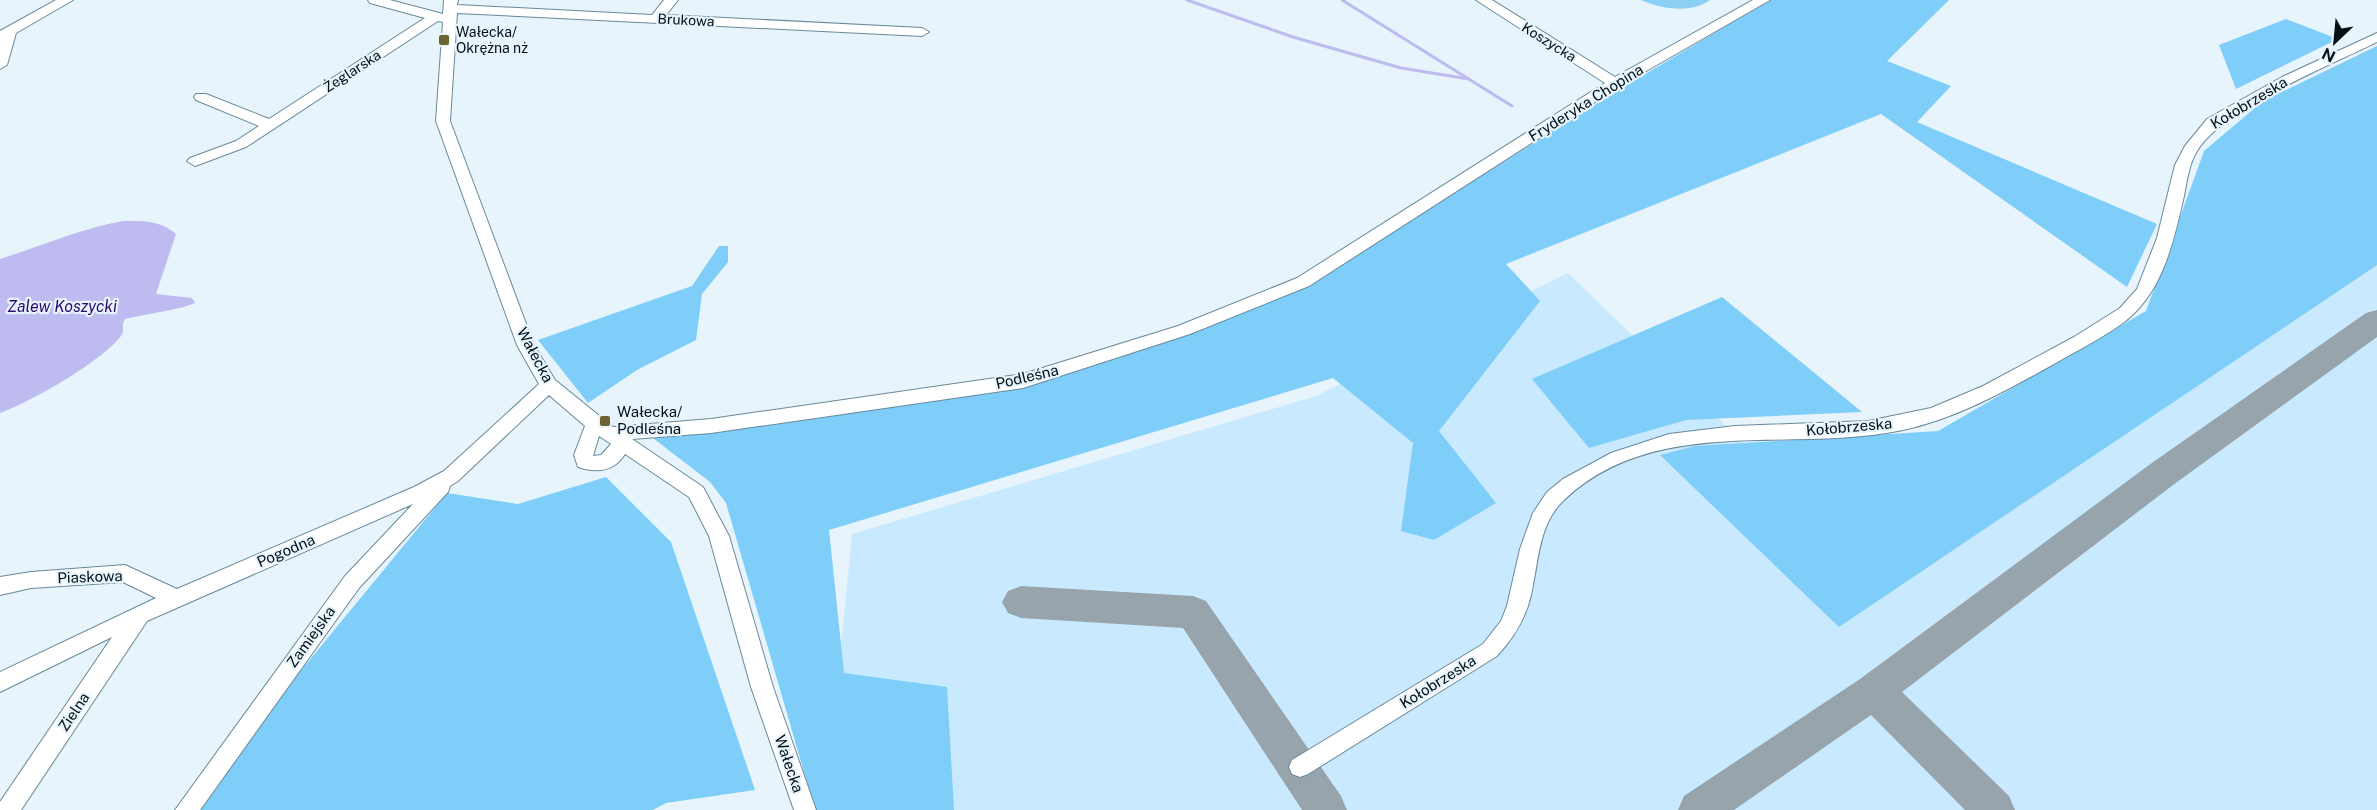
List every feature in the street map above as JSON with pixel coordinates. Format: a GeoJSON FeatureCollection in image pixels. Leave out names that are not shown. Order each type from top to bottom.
{"type":"FeatureCollection","features":[{"type":"Feature","properties":{"kind":"street"},"geometry":{"type":"LineString","coordinates":[[0,65],[5,36],[66,0]]}},
{"type":"Feature","properties":{"kind":"street","name":"Brukowa"},"geometry":{"type":"LineString","coordinates":[[375,0],[446,11],[657,18],[922,32]]}},
{"type":"Feature","properties":{"kind":"street"},"geometry":{"type":"LineString","coordinates":[[657,18],[670,0]]}},
{"type":"Feature","properties":{"kind":"street","name":"Koszycka"},"geometry":{"type":"LineString","coordinates":[[1483,0],[1615,83]]}},
{"type":"Feature","properties":{"kind":"street","name":"Fryderyka Chopina"},"geometry":{"type":"LineString","coordinates":[[1414,214],[1615,83],[1762,0]]}},
{"type":"Feature","properties":{"kind":"street","name":"Żeglarska"},"geometry":{"type":"LineString","coordinates":[[195,161],[241,144],[446,11]]}},
{"type":"Feature","properties":{"kind":"street","name":"Wałecka"},"geometry":{"type":"LineString","coordinates":[[446,11],[443,121],[526,345],[549,385],[608,433],[696,492],[719,536],[762,687],[805,810]]}},
{"type":"Feature","properties":{"kind":"street","name":"Kołobrzeska"},"geometry":{"type":"LineString","coordinates":[[1300,767],[1490,650],[1510,624],[1516,609],[1531,538],[1541,514],[1552,496],[1572,482],[1630,453],[1669,441],[1860,428],[1934,415],[2028,370],[2109,324],[2136,302],[2148,284],[2156,264],[2183,165],[2190,149],[2212,122],[2287,80],[2377,38]]}},
{"type":"Feature","properties":{"kind":"street"},"geometry":{"type":"LineString","coordinates":[[201,97],[270,125]]}},
{"type":"Feature","properties":{"kind":"street","name":"Podleśna"},"geometry":{"type":"LineString","coordinates":[[608,433],[711,426],[1023,381],[1184,330],[1303,282],[1414,214]]}},
{"type":"Feature","properties":{"kind":"street","name":"Pogodna"},"geometry":{"type":"LineString","coordinates":[[0,682],[140,614],[421,492],[451,476],[549,385]]}},
{"type":"Feature","properties":{"kind":"street","name":"Zamiejska"},"geometry":{"type":"LineString","coordinates":[[186,810],[352,582],[451,476]]}},
{"type":"Feature","properties":{"kind":"street","name":"Piaskowa"},"geometry":{"type":"LineString","coordinates":[[0,586],[31,580],[125,573],[176,598]]}},
{"type":"Feature","properties":{"kind":"street","name":"Zielna"},"geometry":{"type":"LineString","coordinates":[[8,810],[140,614]]}},
{"type":"Feature","properties":{"kind":"shaded area"},"geometry":{"type":"Polygon","coordinates":[[[1641,0],[1710,0],[1694,7],[1676,9],[1641,0]]]}},
{"type":"Feature","properties":{"kind":"shaded area"},"geometry":{"type":"Polygon","coordinates":[[[1770,0],[1949,0],[1887,61],[1951,86],[1917,122],[2157,224],[2127,287],[1881,114],[1506,264],[1540,301],[1439,431],[1496,503],[1434,540],[1401,531],[1413,443],[1333,378],[829,530],[844,673],[947,687],[954,810],[815,810],[726,503],[710,482],[649,435],[921,403],[1042,379],[1304,288],[1615,92],[1770,0]]]}},
{"type":"Feature","properties":{"kind":"shaded area"},"geometry":{"type":"Polygon","coordinates":[[[2286,19],[2338,39],[2236,89],[2219,45],[2286,19]]]}},
{"type":"Feature","properties":{"kind":"shaded area"},"geometry":{"type":"Polygon","coordinates":[[[2377,46],[2377,265],[1839,627],[1660,455],[1695,446],[1938,431],[2146,311],[2204,151],[2263,101],[2377,46]]]}},
{"type":"Feature","properties":{"kind":"shaded area"},"geometry":{"type":"Polygon","coordinates":[[[2377,224],[2377,810],[825,810],[852,534],[1316,396],[1568,273],[1881,576],[2377,224]]]}},
{"type":"Feature","properties":{"kind":"shaded area"},"geometry":{"type":"Polygon","coordinates":[[[719,246],[728,246],[728,262],[702,294],[696,340],[637,370],[588,403],[538,340],[692,286],[719,246]]]}},
{"type":"Feature","properties":{"kind":"shaded area"},"geometry":{"type":"Polygon","coordinates":[[[1722,297],[1862,412],[1686,420],[1589,448],[1532,379],[1722,297]]]}},
{"type":"Feature","properties":{"kind":"shaded area"},"geometry":{"type":"Polygon","coordinates":[[[606,477],[671,542],[755,790],[666,803],[653,810],[194,810],[224,764],[447,493],[518,504],[606,477]]]}},
{"type":"Feature","properties":{"kind":"water","name":"Zalew Koszycki"},"geometry":{"type":"Polygon","coordinates":[[[123,221],[145,221],[164,226],[176,234],[156,294],[192,298],[195,303],[125,319],[121,336],[98,357],[47,390],[0,413],[0,259],[76,233],[123,221]]]}},
{"type":"Feature","properties":{"kind":"waterway"},"geometry":{"type":"LineString","coordinates":[[1187,0],[1293,37],[1401,68],[1469,79]]}},
{"type":"Feature","properties":{"kind":"waterway"},"geometry":{"type":"LineString","coordinates":[[1342,0],[1469,79]]}},
{"type":"Feature","properties":{"kind":"waterway"},"geometry":{"type":"LineString","coordinates":[[1469,79],[1512,106]]}},
{"type":"Feature","properties":{"kind":"taxiway"},"geometry":{"type":"LineString","coordinates":[[1874,691],[2161,475],[2377,321]]}},
{"type":"Feature","properties":{"kind":"taxiway"},"geometry":{"type":"LineString","coordinates":[[1021,602],[1193,612],[1326,810]]}},
{"type":"Feature","properties":{"kind":"taxiway"},"geometry":{"type":"LineString","coordinates":[[1699,810],[1874,691]]}},
{"type":"Feature","properties":{"kind":"taxiway"},"geometry":{"type":"LineString","coordinates":[[1874,691],[1994,810]]}},
{"type":"Feature","properties":{"kind":"place","name":"Wałecka/ Okrężna nż"},"geometry":{"type":"Point","coordinates":[444,40]}},
{"type":"Feature","properties":{"kind":"place","name":"Wałecka/ Podleśna"},"geometry":{"type":"Point","coordinates":[605,421]}}]}
